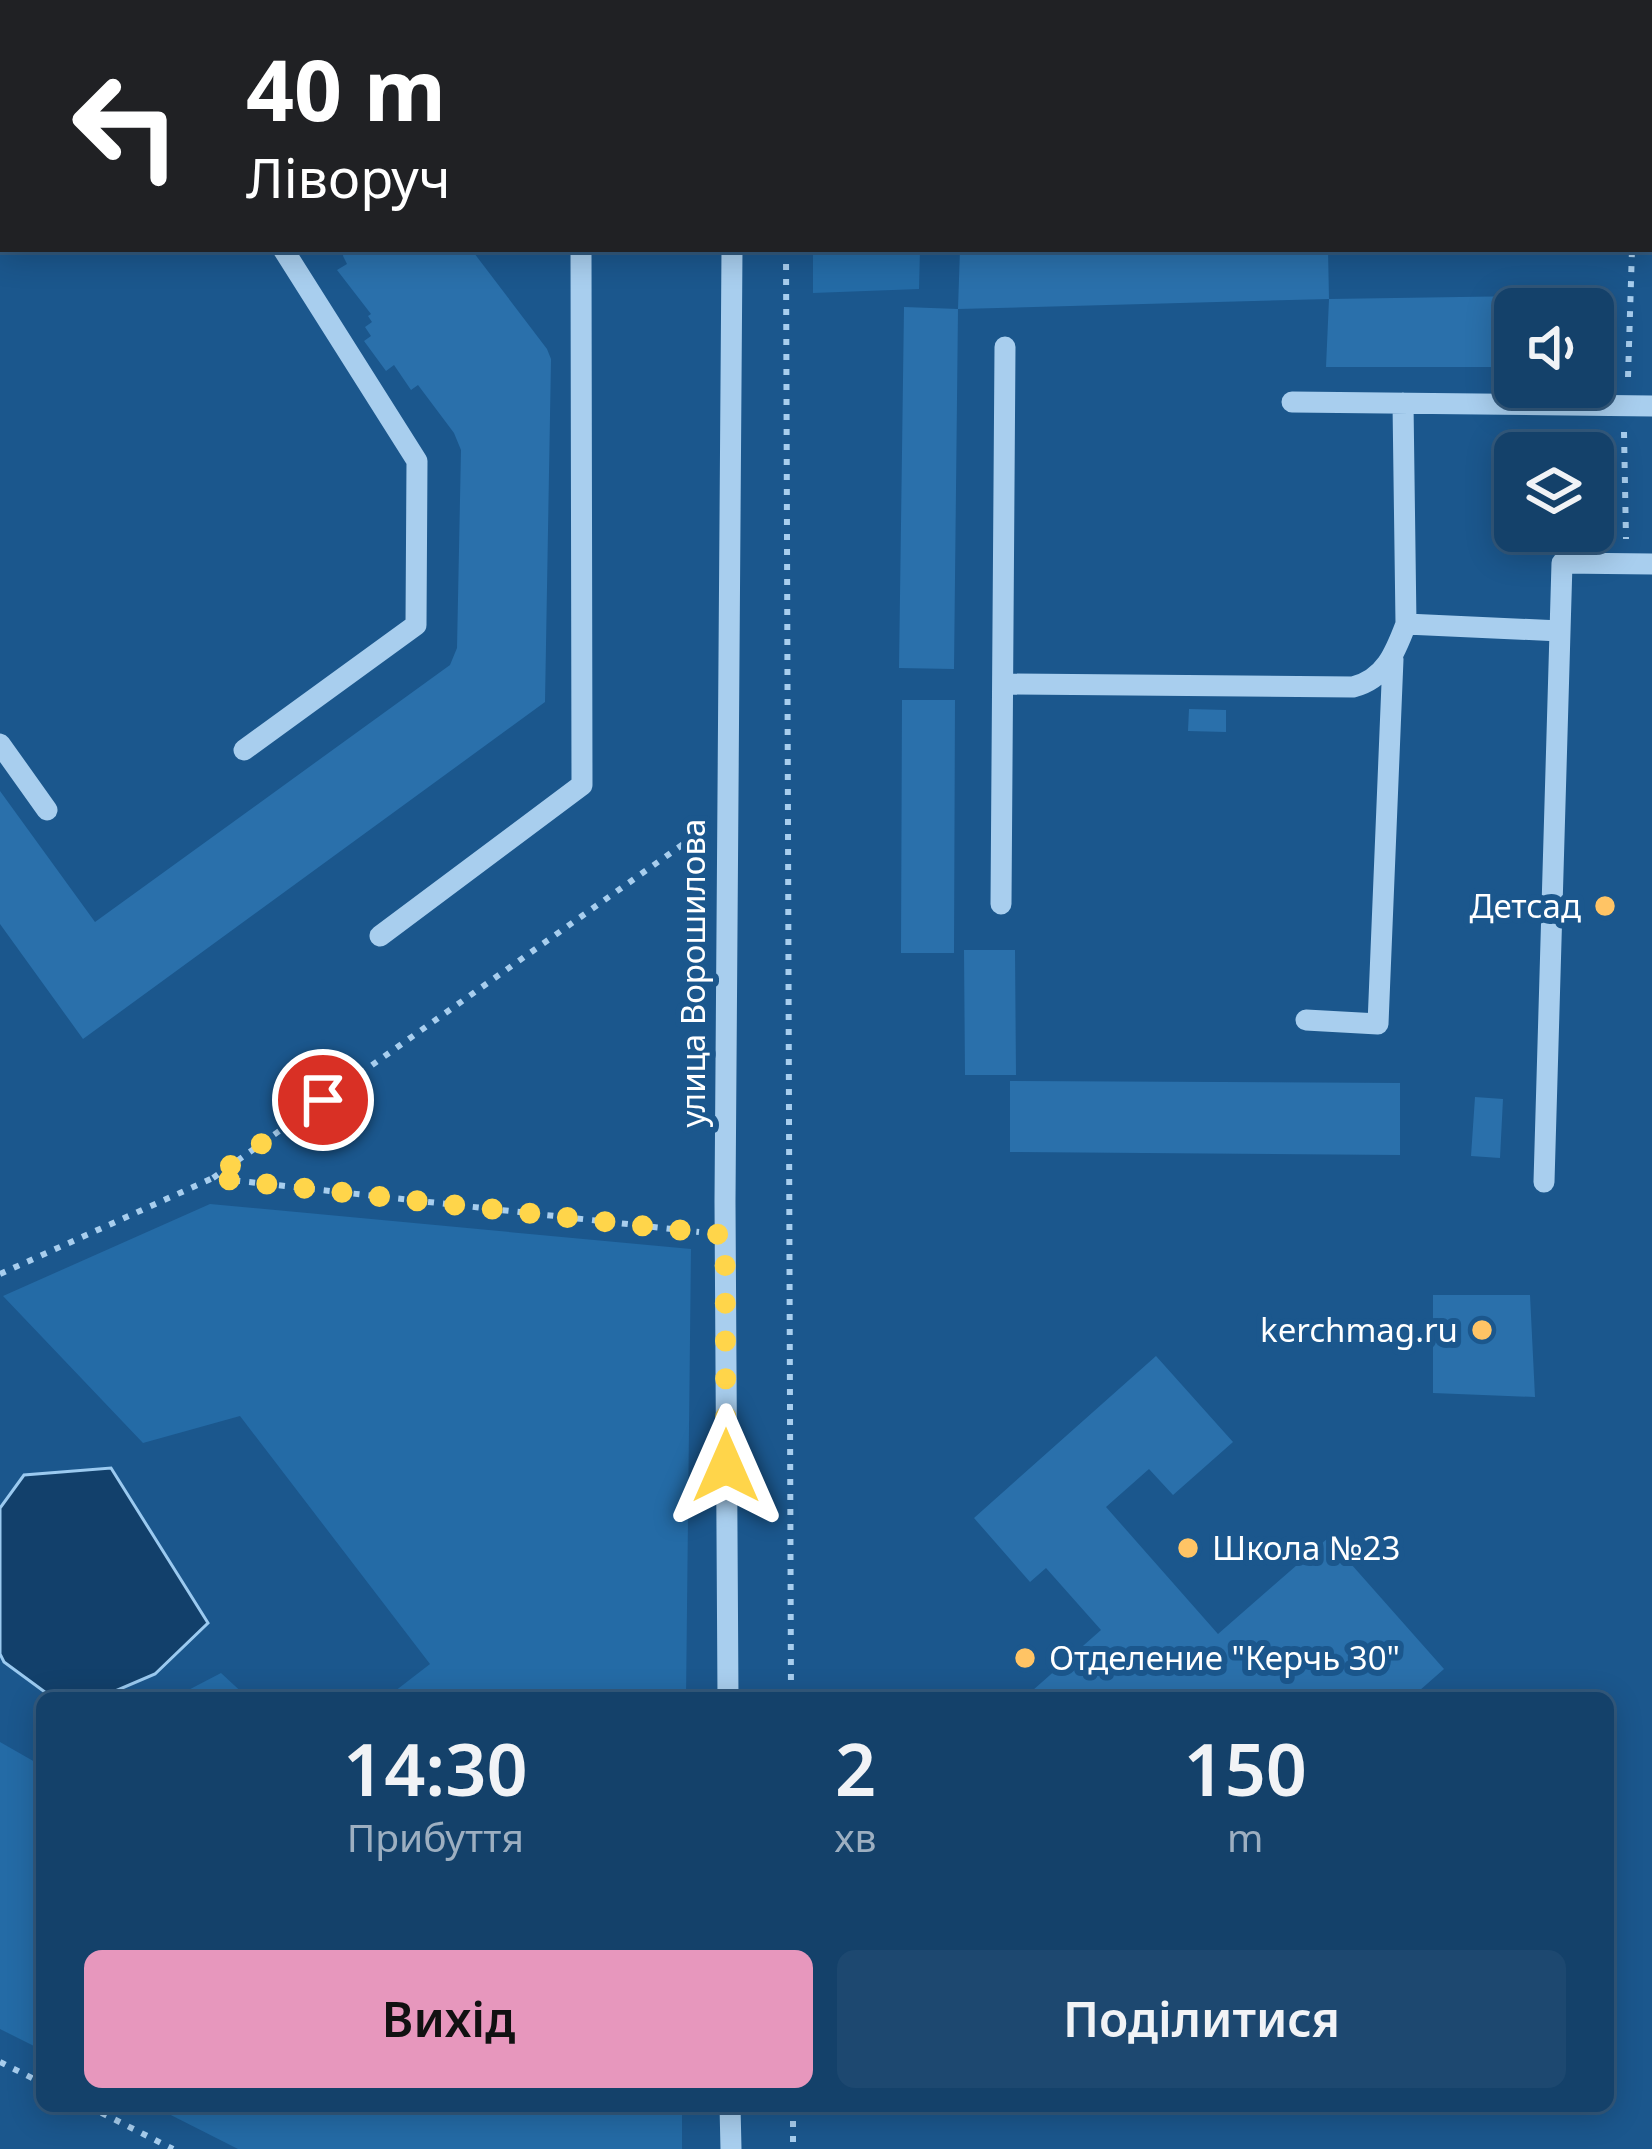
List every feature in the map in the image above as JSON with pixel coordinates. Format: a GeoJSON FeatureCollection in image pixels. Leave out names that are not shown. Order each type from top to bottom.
{"type":"FeatureCollection","features":[{"type":"Feature","properties":{"kind":"street"},"geometry":{"type":"LineString","coordinates":[[244,750],[416,626],[417,461],[285,252]]}},
{"type":"Feature","properties":{"kind":"street"},"geometry":{"type":"LineString","coordinates":[[380,936],[582,785],[581,252]]}},
{"type":"Feature","properties":{"kind":"street","name":"улица Ворошилова"},"geometry":{"type":"LineString","coordinates":[[728,1692],[725,1235],[732,252]]}},
{"type":"Feature","properties":{"kind":"street"},"geometry":{"type":"LineString","coordinates":[[1000,904],[1005,346]]}},
{"type":"Feature","properties":{"kind":"street"},"geometry":{"type":"LineString","coordinates":[[1292,402],[1652,406]]}},
{"type":"Feature","properties":{"kind":"street"},"geometry":{"type":"LineString","coordinates":[[1306,1020],[1378,1024],[1393,658],[1406,625],[1403,403]]}},
{"type":"Feature","properties":{"kind":"street"},"geometry":{"type":"LineString","coordinates":[[1544,1182],[1562,562],[1652,564]]}},
{"type":"Feature","properties":{"kind":"street"},"geometry":{"type":"LineString","coordinates":[[1406,625],[1560,632]]}},
{"type":"Feature","properties":{"kind":"street"},"geometry":{"type":"LineString","coordinates":[[1004,684],[1353,687],[1371,683],[1393,658]]}},
{"type":"Feature","properties":{"kind":"street"},"geometry":{"type":"LineString","coordinates":[[0,744],[47,810]]}},
{"type":"Feature","properties":{"kind":"street"},"geometry":{"type":"LineString","coordinates":[[730,2112],[731,2149]]}},
{"type":"Feature","properties":{"kind":"path"},"geometry":{"type":"LineString","coordinates":[[786,252],[791,1692]]}},
{"type":"Feature","properties":{"kind":"path"},"geometry":{"type":"LineString","coordinates":[[0,1274],[213,1178],[689,840]]}},
{"type":"Feature","properties":{"kind":"path"},"geometry":{"type":"LineString","coordinates":[[213,1178],[725,1235]]}},
{"type":"Feature","properties":{"kind":"path"},"geometry":{"type":"LineString","coordinates":[[0,2062],[36,2080]]}},
{"type":"Feature","properties":{"kind":"path"},"geometry":{"type":"LineString","coordinates":[[100,2112],[173,2149]]}},
{"type":"Feature","properties":{"kind":"path"},"geometry":{"type":"LineString","coordinates":[[793,2112],[793,2149]]}},
{"type":"Feature","properties":{"kind":"shaded area"},"geometry":{"type":"Polygon","coordinates":[[[813,252],[920,252],[919,289],[813,293],[813,252]]]}},
{"type":"Feature","properties":{"kind":"shaded area"},"geometry":{"type":"Polygon","coordinates":[[[210,1204],[691,1249],[686,1692],[394,1692],[430,1664],[240,1416],[143,1443],[3,1296],[210,1204]]]}},
{"type":"Feature","properties":{"kind":"shaded area"},"geometry":{"type":"Polygon","coordinates":[[[111,1468],[208,1623],[155,1674],[113,1692],[45,1692],[4,1662],[0,1654],[0,1508],[24,1475],[111,1468]]]}},
{"type":"Feature","properties":{"kind":"shaded area"},"geometry":{"type":"Polygon","coordinates":[[[221,1673],[242,1692],[185,1692],[221,1673]]]}},
{"type":"Feature","properties":{"kind":"shaded area"},"geometry":{"type":"Polygon","coordinates":[[[0,1742],[36,1763],[36,2047],[0,2029],[0,1742]]]}},
{"type":"Feature","properties":{"kind":"shaded area"},"geometry":{"type":"Polygon","coordinates":[[[165,2112],[682,2112],[682,2149],[238,2149],[165,2112]]]}},
{"type":"Feature","properties":{"kind":"building"},"geometry":{"type":"Polygon","coordinates":[[[344,252],[473,252],[547,349],[551,359],[545,702],[83,1039],[0,924],[0,791],[95,922],[450,665],[457,648],[461,450],[418,385],[411,390],[394,365],[386,371],[364,341],[371,336],[365,327],[372,322],[371,314],[337,270],[347,264],[344,252]]]}},
{"type":"Feature","properties":{"kind":"building"},"geometry":{"type":"Polygon","coordinates":[[[960,252],[1328,252],[1329,299],[958,309],[960,252]]]}},
{"type":"Feature","properties":{"kind":"building"},"geometry":{"type":"Polygon","coordinates":[[[1494,296],[1494,367],[1326,367],[1329,299],[1494,296]]]}},
{"type":"Feature","properties":{"kind":"building"},"geometry":{"type":"Polygon","coordinates":[[[904,307],[958,309],[954,669],[899,668],[904,307]]]}},
{"type":"Feature","properties":{"kind":"building"},"geometry":{"type":"Polygon","coordinates":[[[902,700],[955,700],[954,953],[901,953],[902,700]]]}},
{"type":"Feature","properties":{"kind":"building"},"geometry":{"type":"Polygon","coordinates":[[[1189,709],[1226,710],[1226,732],[1188,731],[1189,709]]]}},
{"type":"Feature","properties":{"kind":"building"},"geometry":{"type":"Polygon","coordinates":[[[964,950],[1015,950],[1016,1075],[965,1075],[964,950]]]}},
{"type":"Feature","properties":{"kind":"building"},"geometry":{"type":"Polygon","coordinates":[[[1010,1081],[1400,1083],[1400,1155],[1010,1152],[1010,1081]]]}},
{"type":"Feature","properties":{"kind":"building"},"geometry":{"type":"Polygon","coordinates":[[[1475,1097],[1503,1099],[1500,1158],[1471,1156],[1475,1097]]]}},
{"type":"Feature","properties":{"kind":"building","name":"kerchmag.ru"},"geometry":{"type":"Polygon","coordinates":[[[1433,1295],[1530,1295],[1535,1397],[1433,1393],[1433,1295]]]}},
{"type":"Feature","properties":{"kind":"building"},"geometry":{"type":"Polygon","coordinates":[[[1156,1356],[1233,1442],[1173,1495],[1149,1469],[1106,1507],[1218,1634],[1328,1538],[1444,1669],[1418,1692],[1031,1692],[1101,1630],[1046,1568],[1030,1582],[974,1518],[1156,1356]]]}},
{"type":"Feature","properties":{"kind":"place","name":"Детсад"},"geometry":{"type":"Point","coordinates":[1605,906]}},
{"type":"Feature","properties":{"kind":"place","name":"kerchmag.ru"},"geometry":{"type":"Point","coordinates":[1482,1330]}},
{"type":"Feature","properties":{"kind":"place","name":"Школа №23"},"geometry":{"type":"Point","coordinates":[1188,1548]}},
{"type":"Feature","properties":{"kind":"place","name":"Отделение \"Керчь 30\""},"geometry":{"type":"Point","coordinates":[1025,1658]}},
{"type":"Feature","properties":{"kind":"route"},"geometry":{"type":"LineString","coordinates":[[323,1100],[213,1178],[725,1235],[726,1466]]}}]}
